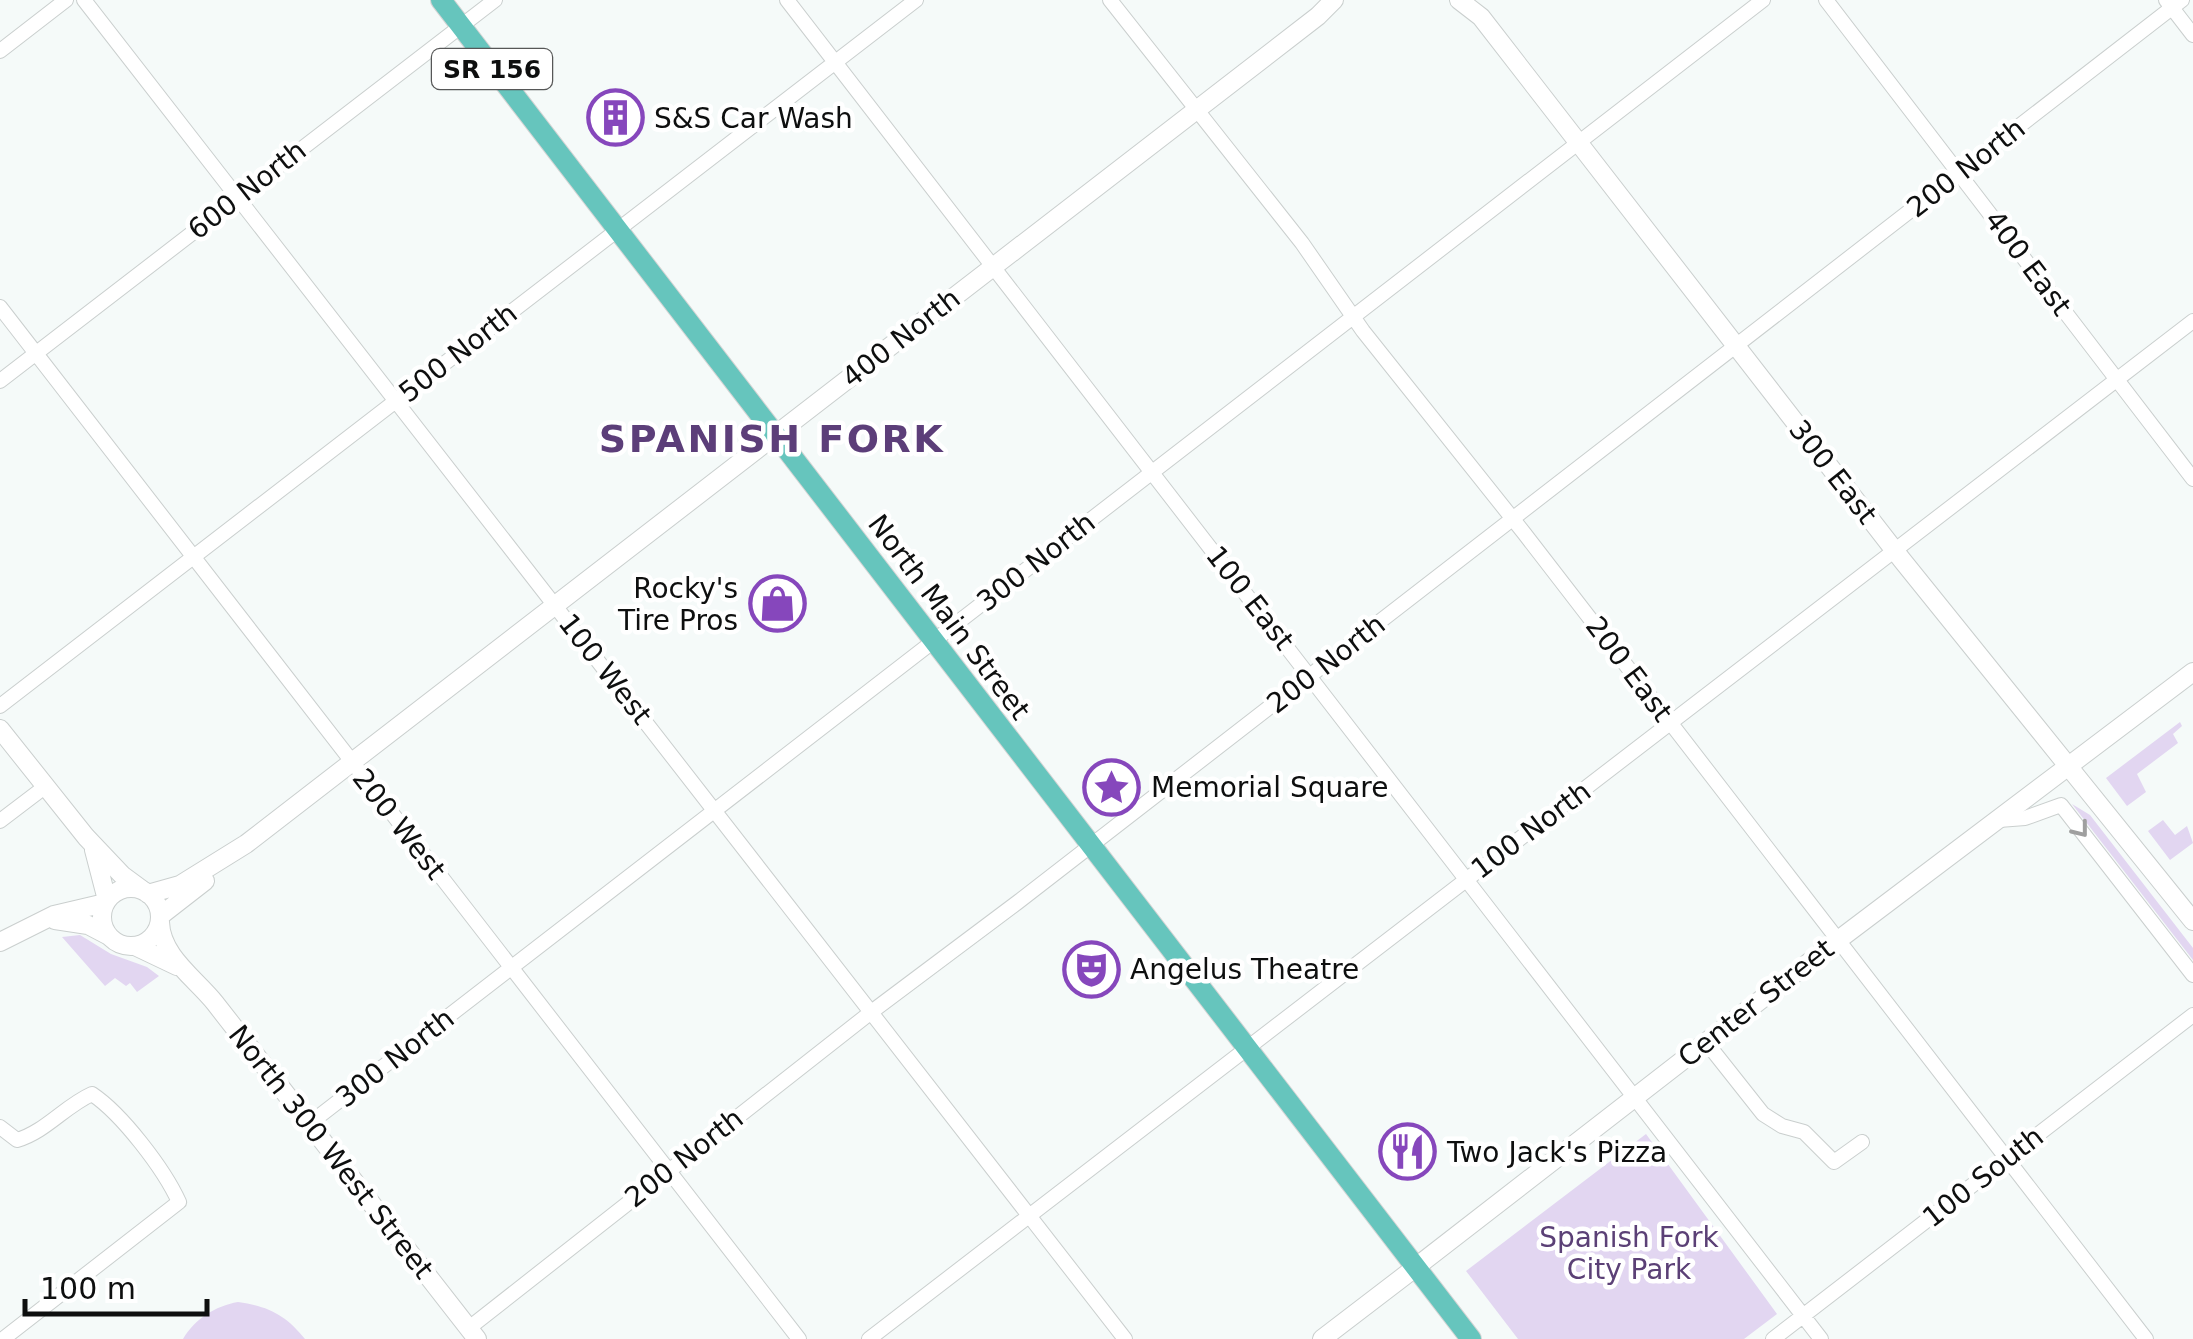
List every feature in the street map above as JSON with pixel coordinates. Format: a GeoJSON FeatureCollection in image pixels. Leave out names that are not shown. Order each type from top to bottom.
{"type":"FeatureCollection","features":[{"type":"Feature","properties":{"kind":"main road","name":"North Main Street"},"geometry":{"type":"LineString","coordinates":[[441,0],[1416,1266]]}},
{"type":"Feature","properties":{"kind":"main road","name":"400 North"},"geometry":{"type":"LineString","coordinates":[[160,919],[246,844],[1334,0]]}},
{"type":"Feature","properties":{"kind":"main road","name":"400 North"},"geometry":{"type":"LineString","coordinates":[[1318,16],[1350,0]]}},
{"type":"Feature","properties":{"kind":"main road","name":"300 East"},"geometry":{"type":"LineString","coordinates":[[1460,0],[1478,8],[1894,552],[2193,921]]}},
{"type":"Feature","properties":{"kind":"main road","name":"Center Street"},"geometry":{"type":"LineString","coordinates":[[1322,1339],[1837,940],[2193,672]]}},
{"type":"Feature","properties":{"kind":"main road"},"geometry":{"type":"LineString","coordinates":[[0,728],[86,837],[122,875],[156,901],[163,941],[182,968]]}},
{"type":"Feature","properties":{"kind":"main road"},"geometry":{"type":"LineString","coordinates":[[86,837],[101,868],[106,902],[102,920],[108,936]]}},
{"type":"Feature","properties":{"kind":"main road","name":"400 North"},"geometry":{"type":"LineString","coordinates":[[144,892],[180,885],[246,844]]}},
{"type":"Feature","properties":{"kind":"main road"},"geometry":{"type":"LineString","coordinates":[[0,942],[68,910],[106,902],[123,889],[144,892]]}},
{"type":"Feature","properties":{"kind":"main road"},"geometry":{"type":"LineString","coordinates":[[135,946],[151,938],[160,919]]}},
{"type":"Feature","properties":{"kind":"main road"},"geometry":{"type":"LineString","coordinates":[[40,922],[81,922],[125,946],[135,946],[182,968]]}},
{"type":"Feature","properties":{"kind":"main road","name":"North 300 West Street"},"geometry":{"type":"LineString","coordinates":[[182,968],[204,989],[473,1334]]}},
{"type":"Feature","properties":{"kind":"main road","name":"SR 156"},"geometry":{"type":"LineString","coordinates":[[1416,1266],[1470,1339]]}},
{"type":"Feature","properties":{"kind":"street"},"geometry":{"type":"LineString","coordinates":[[0,51],[66,0]]}},
{"type":"Feature","properties":{"kind":"street","name":"100 West"},"geometry":{"type":"LineString","coordinates":[[84,0],[1125,1339]]}},
{"type":"Feature","properties":{"kind":"street","name":"600 North"},"geometry":{"type":"LineString","coordinates":[[0,381],[495,0]]}},
{"type":"Feature","properties":{"kind":"street","name":"100 East"},"geometry":{"type":"LineString","coordinates":[[787,0],[1821,1339]]}},
{"type":"Feature","properties":{"kind":"street","name":"500 North"},"geometry":{"type":"LineString","coordinates":[[0,706],[916,0]]}},
{"type":"Feature","properties":{"kind":"street","name":"200 East"},"geometry":{"type":"LineString","coordinates":[[1110,0],[1302,242],[1353,316],[2146,1339]]}},
{"type":"Feature","properties":{"kind":"street","name":"300 North"},"geometry":{"type":"LineString","coordinates":[[309,1124],[1762,0]]}},
{"type":"Feature","properties":{"kind":"street","name":"400 East"},"geometry":{"type":"LineString","coordinates":[[1826,0],[2193,479]]}},
{"type":"Feature","properties":{"kind":"street"},"geometry":{"type":"LineString","coordinates":[[2173,3],[2193,35]]}},
{"type":"Feature","properties":{"kind":"street","name":"200 North"},"geometry":{"type":"LineString","coordinates":[[473,1334],[668,1170],[1513,519],[2173,3]]}},
{"type":"Feature","properties":{"kind":"street","name":"200 West"},"geometry":{"type":"LineString","coordinates":[[0,307],[800,1339]]}},
{"type":"Feature","properties":{"kind":"street","name":"100 North"},"geometry":{"type":"LineString","coordinates":[[869,1339],[2193,321]]}},
{"type":"Feature","properties":{"kind":"street"},"geometry":{"type":"LineString","coordinates":[[0,821],[46,786]]}},
{"type":"Feature","properties":{"kind":"street"},"geometry":{"type":"LineString","coordinates":[[1998,820],[2025,818],[2061,804],[2193,974]]}},
{"type":"Feature","properties":{"kind":"street"},"geometry":{"type":"LineString","coordinates":[[2170,1032],[2193,1005]]}},
{"type":"Feature","properties":{"kind":"street","name":"100 South"},"geometry":{"type":"LineString","coordinates":[[1773,1339],[2193,1015]]}},
{"type":"Feature","properties":{"kind":"street"},"geometry":{"type":"LineString","coordinates":[[1706,1042],[1763,1114],[1782,1126],[1804,1132],[1834,1162],[1862,1142]]}},
{"type":"Feature","properties":{"kind":"street"},"geometry":{"type":"LineString","coordinates":[[0,1126],[17,1140],[31,1136],[75,1102],[92,1094],[107,1104],[171,1186],[178,1202],[3,1339]]}},
{"type":"Feature","properties":{"kind":"green space"},"geometry":{"type":"Polygon","coordinates":[[[2180,722],[2182,726],[2173,734],[2178,743],[2137,774],[2146,792],[2127,806],[2106,778],[2180,722]]]}},
{"type":"Feature","properties":{"kind":"green space"},"geometry":{"type":"Polygon","coordinates":[[[2072,804],[2090,815],[2193,948],[2193,960],[2072,804]]]}},
{"type":"Feature","properties":{"kind":"green space"},"geometry":{"type":"Polygon","coordinates":[[[2163,820],[2175,835],[2187,826],[2193,843],[2170,860],[2148,831],[2163,820]]]}},
{"type":"Feature","properties":{"kind":"green space"},"geometry":{"type":"Polygon","coordinates":[[[80,935],[159,976],[137,992],[130,983],[126,986],[115,978],[105,986],[62,937],[80,935]]]}},
{"type":"Feature","properties":{"kind":"green space","name":"Spanish Fork City Park"},"geometry":{"type":"Polygon","coordinates":[[[1646,1134],[1777,1314],[1744,1339],[1518,1339],[1466,1271],[1646,1134]]]}},
{"type":"Feature","properties":{"kind":"green space"},"geometry":{"type":"Polygon","coordinates":[[[238,1302],[276,1313],[305,1339],[183,1339],[206,1314],[238,1302]]]}},
{"type":"Feature","properties":{"kind":"place","name":"S&S Car Wash"},"geometry":{"type":"Point","coordinates":[615,118]}},
{"type":"Feature","properties":{"kind":"place","name":"Rocky's Tire Pros"},"geometry":{"type":"Point","coordinates":[777,604]}},
{"type":"Feature","properties":{"kind":"place","name":"Memorial Square"},"geometry":{"type":"Point","coordinates":[1112,787]}},
{"type":"Feature","properties":{"kind":"place","name":"Angelus Theatre"},"geometry":{"type":"Point","coordinates":[1091,969]}},
{"type":"Feature","properties":{"kind":"place","name":"Two Jack's Pizza"},"geometry":{"type":"Point","coordinates":[1408,1152]}},
{"type":"Feature","properties":{"kind":"district","name":"SPANISH FORK"},"geometry":{"type":"Point","coordinates":[772,439]}}]}
